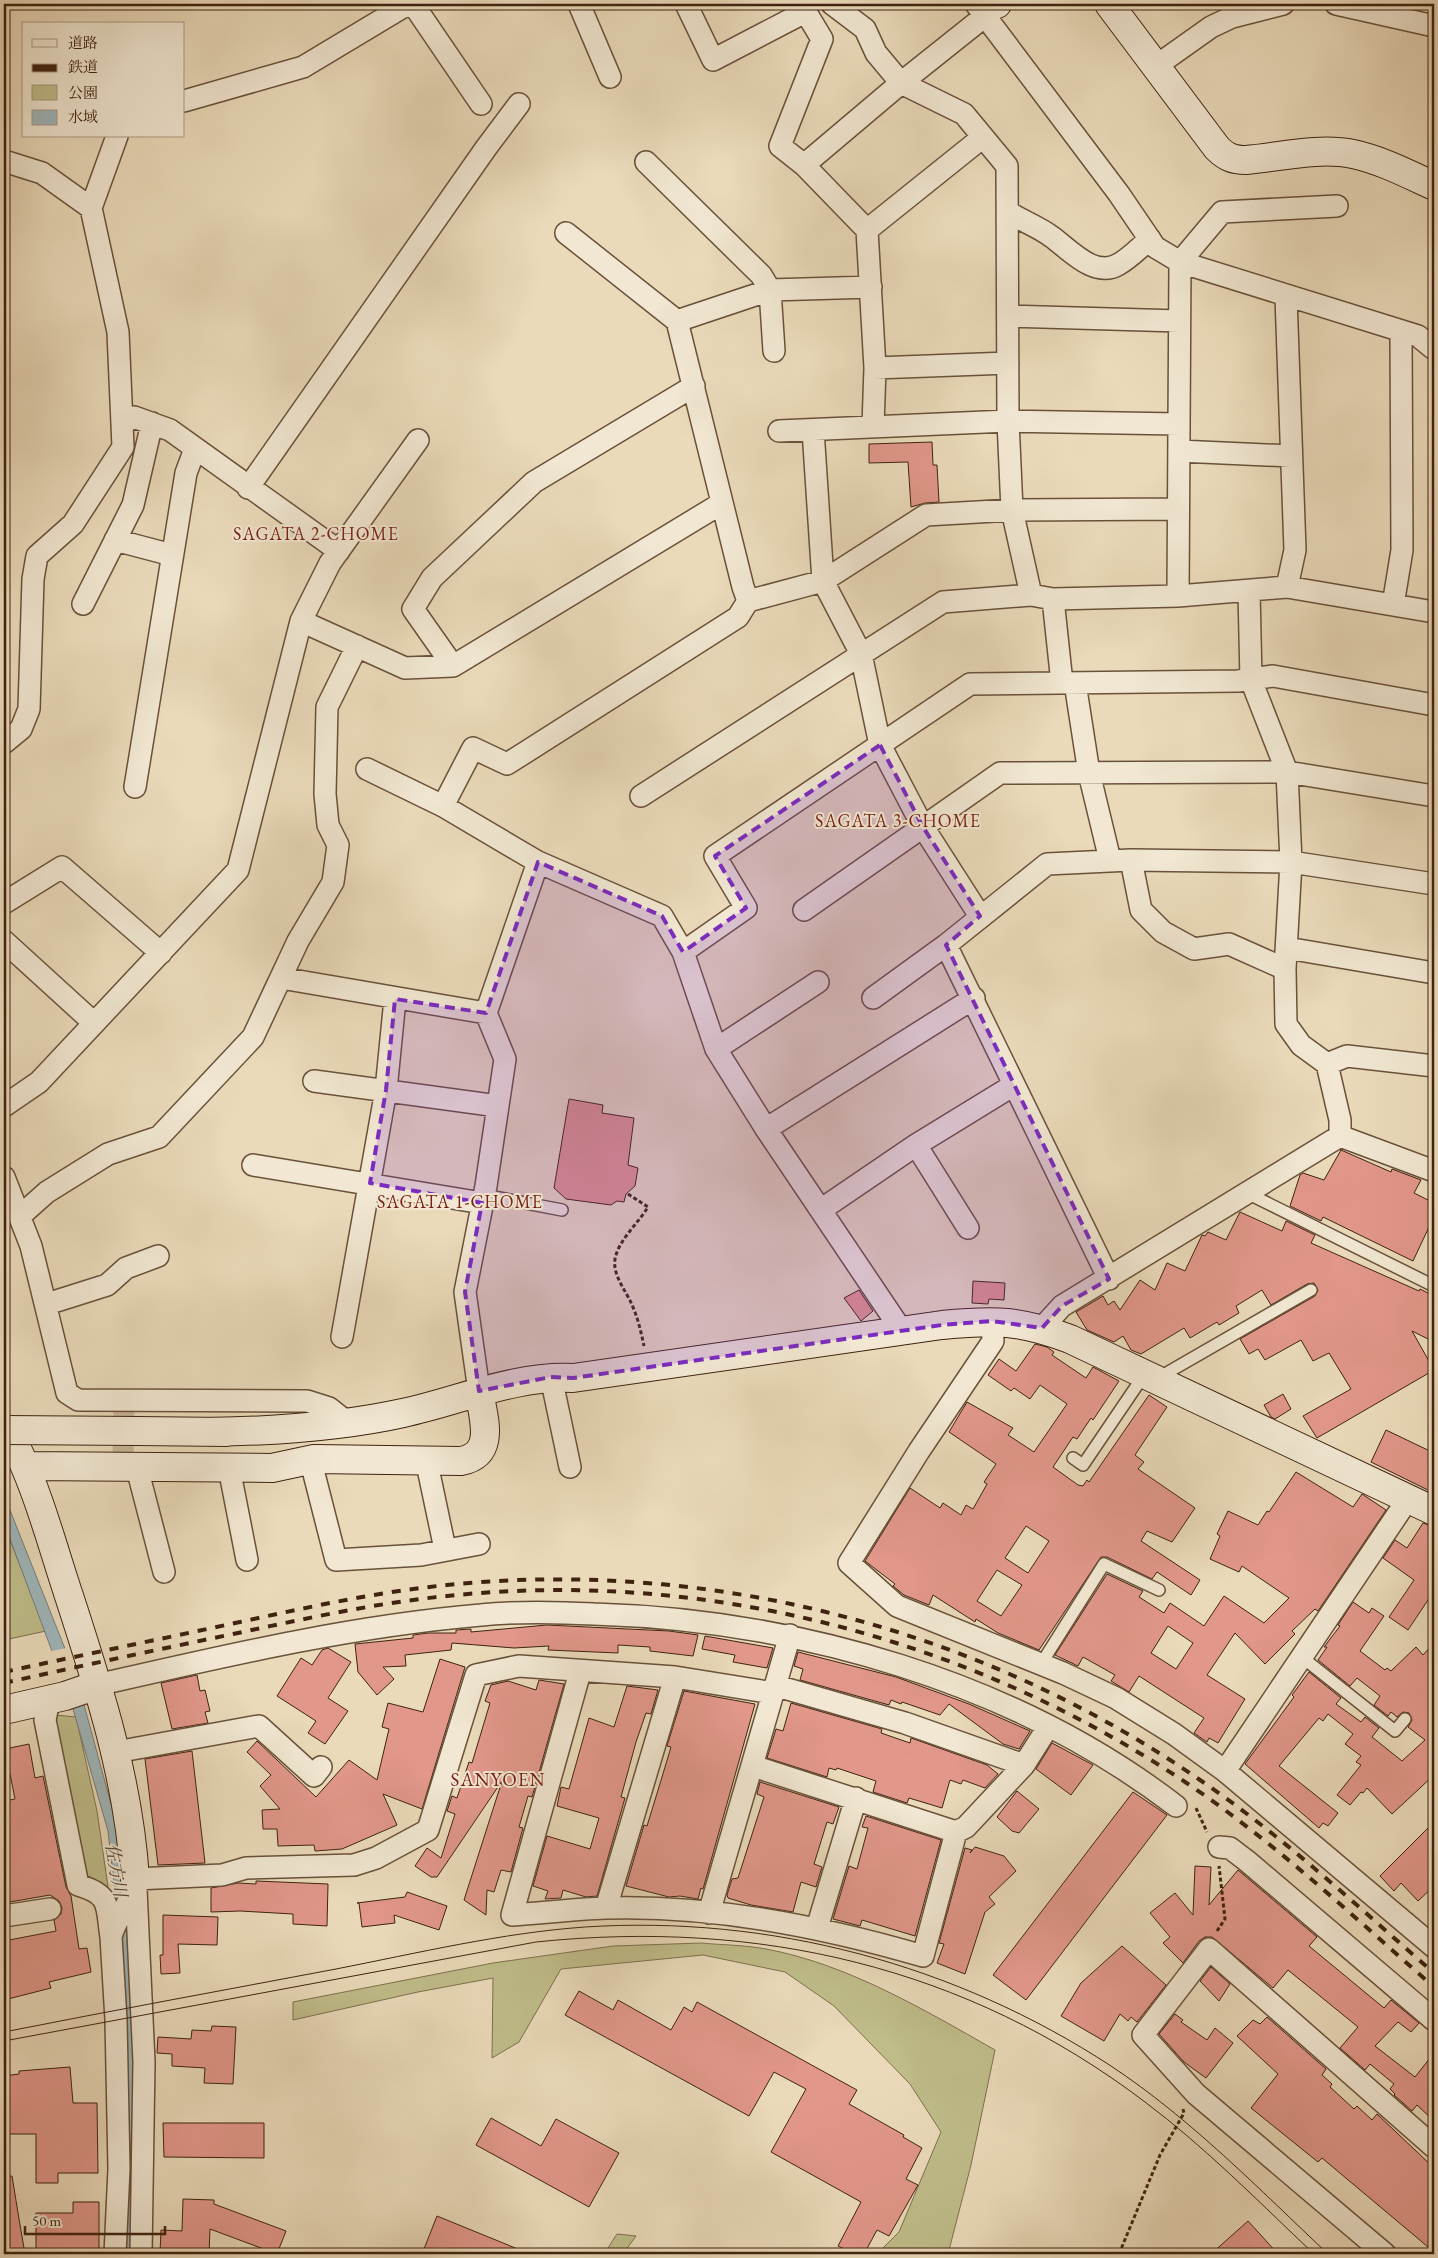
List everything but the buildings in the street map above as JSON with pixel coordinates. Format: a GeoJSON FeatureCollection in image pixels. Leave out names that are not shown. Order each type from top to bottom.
{"type":"FeatureCollection","features":[{"type":"Feature","properties":{"kind":"street"},"geometry":{"type":"LineString","coordinates":[[185,101],[303,68],[408,4]]}},
{"type":"Feature","properties":{"kind":"street"},"geometry":{"type":"LineString","coordinates":[[413,4],[481,104]]}},
{"type":"Feature","properties":{"kind":"street"},"geometry":{"type":"LineString","coordinates":[[579,4],[610,77]]}},
{"type":"Feature","properties":{"kind":"street"},"geometry":{"type":"LineString","coordinates":[[686,4],[713,60],[803,8],[822,39],[780,146],[804,165],[868,230],[875,368],[872,426]]}},
{"type":"Feature","properties":{"kind":"street"},"geometry":{"type":"LineString","coordinates":[[832,4],[865,29],[876,54],[901,83],[964,114],[1007,166],[1008,420],[1012,510],[1031,595]]}},
{"type":"Feature","properties":{"kind":"street"},"geometry":{"type":"LineString","coordinates":[[1109,4],[1217,148],[1225,156],[1235,160],[1317,153],[1350,154],[1382,163],[1434,186]]}},
{"type":"Feature","properties":{"kind":"street"},"geometry":{"type":"LineString","coordinates":[[1156,66],[1211,27],[1232,17],[1284,4]]}},
{"type":"Feature","properties":{"kind":"street"},"geometry":{"type":"LineString","coordinates":[[1336,4],[1434,26]]}},
{"type":"Feature","properties":{"kind":"street"},"geometry":{"type":"LineString","coordinates":[[804,165],[988,6],[1155,247],[1180,262],[1286,297],[1418,336],[1434,348]]}},
{"type":"Feature","properties":{"kind":"street"},"geometry":{"type":"LineString","coordinates":[[248,488],[486,148],[519,104]]}},
{"type":"Feature","properties":{"kind":"street"},"geometry":{"type":"LineString","coordinates":[[868,230],[983,137]]}},
{"type":"Feature","properties":{"kind":"street"},"geometry":{"type":"LineString","coordinates":[[4,743],[21,729],[29,709],[33,579],[37,556],[73,524],[124,447],[118,332],[91,208],[116,138]]}},
{"type":"Feature","properties":{"kind":"street"},"geometry":{"type":"LineString","coordinates":[[4,161],[42,173],[91,208]]}},
{"type":"Feature","properties":{"kind":"street"},"geometry":{"type":"LineString","coordinates":[[646,162],[761,274],[770,290],[774,350]]}},
{"type":"Feature","properties":{"kind":"street"},"geometry":{"type":"LineString","coordinates":[[1178,596],[1180,262],[1222,212],[1337,206]]}},
{"type":"Feature","properties":{"kind":"street"},"geometry":{"type":"LineString","coordinates":[[1008,212],[1025,224],[1050,235],[1078,258],[1098,268],[1118,265],[1150,240]]}},
{"type":"Feature","properties":{"kind":"street"},"geometry":{"type":"LineString","coordinates":[[566,234],[677,321],[748,601]]}},
{"type":"Feature","properties":{"kind":"street"},"geometry":{"type":"LineString","coordinates":[[677,321],[770,290],[871,287]]}},
{"type":"Feature","properties":{"kind":"street"},"geometry":{"type":"LineString","coordinates":[[1286,297],[1295,550],[1287,587]]}},
{"type":"Feature","properties":{"kind":"street"},"geometry":{"type":"LineString","coordinates":[[1008,316],[1179,321]]}},
{"type":"Feature","properties":{"kind":"street"},"geometry":{"type":"LineString","coordinates":[[1393,605],[1402,550],[1401,331]]}},
{"type":"Feature","properties":{"kind":"street"},"geometry":{"type":"LineString","coordinates":[[875,368],[1008,363]]}},
{"type":"Feature","properties":{"kind":"street"},"geometry":{"type":"LineString","coordinates":[[453,666],[413,609],[432,578],[534,482],[694,386]]}},
{"type":"Feature","properties":{"kind":"street"},"geometry":{"type":"LineString","coordinates":[[122,424],[134,417],[170,430],[248,488],[339,551]]}},
{"type":"Feature","properties":{"kind":"street"},"geometry":{"type":"LineString","coordinates":[[779,431],[1008,420],[1179,424]]}},
{"type":"Feature","properties":{"kind":"street"},"geometry":{"type":"LineString","coordinates":[[83,604],[133,505],[152,424]]}},
{"type":"Feature","properties":{"kind":"street"},"geometry":{"type":"LineString","coordinates":[[813,430],[823,581],[861,654],[880,745],[923,826],[980,916]]}},
{"type":"Feature","properties":{"kind":"street"},"geometry":{"type":"LineString","coordinates":[[4,1106],[39,1082],[238,870],[301,621],[330,563],[418,440]]}},
{"type":"Feature","properties":{"kind":"street"},"geometry":{"type":"LineString","coordinates":[[135,787],[186,473],[195,449]]}},
{"type":"Feature","properties":{"kind":"street"},"geometry":{"type":"LineString","coordinates":[[1179,451],[1292,456]]}},
{"type":"Feature","properties":{"kind":"street"},"geometry":{"type":"LineString","coordinates":[[301,621],[405,668],[453,666],[722,503]]}},
{"type":"Feature","properties":{"kind":"street"},"geometry":{"type":"LineString","coordinates":[[443,806],[473,748],[507,764],[738,617],[748,601],[823,581],[926,515],[1012,510],[1178,509]]}},
{"type":"Feature","properties":{"kind":"street"},"geometry":{"type":"LineString","coordinates":[[115,540],[172,555]]}},
{"type":"Feature","properties":{"kind":"street"},"geometry":{"type":"LineString","coordinates":[[641,796],[943,602],[1031,595],[1053,599],[1178,596],[1287,587],[1434,612]]}},
{"type":"Feature","properties":{"kind":"street"},"geometry":{"type":"LineString","coordinates":[[1249,591],[1251,680],[1287,772],[1291,862],[1285,969],[1286,1024],[1301,1046],[1327,1064],[1340,1120],[1340,1136]]}},
{"type":"Feature","properties":{"kind":"street"},"geometry":{"type":"LineString","coordinates":[[1053,599],[1069,683],[1110,860]]}},
{"type":"Feature","properties":{"kind":"street"},"geometry":{"type":"LineString","coordinates":[[20,1216],[48,1192],[108,1154],[159,1137],[253,1037],[298,941],[333,882],[338,845],[328,825],[325,794],[327,707],[357,646]]}},
{"type":"Feature","properties":{"kind":"street"},"geometry":{"type":"LineString","coordinates":[[683,952],[746,908],[715,856],[970,684],[1251,680],[1273,676],[1434,704]]}},
{"type":"Feature","properties":{"kind":"street"},"geometry":{"type":"LineString","coordinates":[[367,769],[443,806],[538,862],[662,916],[683,952],[716,1049],[766,1129],[822,1209],[902,1331]]}},
{"type":"Feature","properties":{"kind":"street"},"geometry":{"type":"LineString","coordinates":[[804,910],[1000,773],[1287,772],[1434,796]]}},
{"type":"Feature","properties":{"kind":"street"},"geometry":{"type":"LineString","coordinates":[[873,998],[946,945],[1047,864],[1110,860],[1291,862],[1434,884]]}},
{"type":"Feature","properties":{"kind":"street"},"geometry":{"type":"LineString","coordinates":[[1131,860],[1142,910],[1163,932],[1194,949],[1229,944],[1285,969]]}},
{"type":"Feature","properties":{"kind":"street"},"geometry":{"type":"LineString","coordinates":[[115,2254],[130,2181],[144,2062],[135,1879],[130,1828],[116,1752],[73,1693],[34,1488],[22,1460],[128,1465],[272,1468],[314,1459],[461,1460],[478,1455],[485,1442],[481,1400],[465,1292],[483,1199],[505,1059],[486,1013],[538,862]]}},
{"type":"Feature","properties":{"kind":"street"},"geometry":{"type":"LineString","coordinates":[[4,903],[62,868],[161,953]]}},
{"type":"Feature","properties":{"kind":"street"},"geometry":{"type":"LineString","coordinates":[[4,941],[94,1023]]}},
{"type":"Feature","properties":{"kind":"street"},"geometry":{"type":"LineString","coordinates":[[946,945],[974,998],[1014,1085],[1109,1279]]}},
{"type":"Feature","properties":{"kind":"street"},"geometry":{"type":"LineString","coordinates":[[1287,948],[1434,973]]}},
{"type":"Feature","properties":{"kind":"street"},"geometry":{"type":"LineString","coordinates":[[281,978],[486,1013]]}},
{"type":"Feature","properties":{"kind":"street"},"geometry":{"type":"LineString","coordinates":[[716,1049],[818,982]]}},
{"type":"Feature","properties":{"kind":"street"},"geometry":{"type":"LineString","coordinates":[[766,1129],[974,998]]}},
{"type":"Feature","properties":{"kind":"street"},"geometry":{"type":"LineString","coordinates":[[342,1337],[386,1090],[396,999]]}},
{"type":"Feature","properties":{"kind":"street"},"geometry":{"type":"LineString","coordinates":[[1327,1064],[1347,1056],[1434,1066]]}},
{"type":"Feature","properties":{"kind":"street"},"geometry":{"type":"LineString","coordinates":[[314,1081],[498,1106]]}},
{"type":"Feature","properties":{"kind":"street"},"geometry":{"type":"LineString","coordinates":[[822,1209],[916,1144],[1014,1085]]}},
{"type":"Feature","properties":{"kind":"street"},"geometry":{"type":"LineString","coordinates":[[1340,1136],[1434,1171]]}},
{"type":"Feature","properties":{"kind":"street"},"geometry":{"type":"LineString","coordinates":[[1042,1328],[1062,1306],[1249,1194],[1340,1136]]}},
{"type":"Feature","properties":{"kind":"street"},"geometry":{"type":"LineString","coordinates":[[916,1144],[968,1228]]}},
{"type":"Feature","properties":{"kind":"street"},"geometry":{"type":"LineString","coordinates":[[253,1165],[483,1199]]}},
{"type":"Feature","properties":{"kind":"street"},"geometry":{"type":"LineString","coordinates":[[4,1177],[31,1246],[47,1304],[67,1393],[78,1400],[124,1404],[307,1400],[329,1408],[348,1423]]}},
{"type":"Feature","properties":{"kind":"street"},"geometry":{"type":"LineString","coordinates":[[47,1304],[107,1285],[126,1268],[158,1256]]}},
{"type":"Feature","properties":{"kind":"street"},"geometry":{"type":"LineString","coordinates":[[210,1432],[293,1429],[348,1423],[481,1400],[559,1381],[902,1331],[992,1320],[1017,1322],[1042,1328],[1150,1377],[1434,1512]]}},
{"type":"Feature","properties":{"kind":"street"},"geometry":{"type":"LineString","coordinates":[[992,1320],[993,1341],[919,1451],[849,1564],[897,1606],[1041,1664],[1116,1698],[1174,1734],[1225,1771],[1434,1947]]}},
{"type":"Feature","properties":{"kind":"street"},"geometry":{"type":"LineString","coordinates":[[559,1381],[570,1467]]}},
{"type":"Feature","properties":{"kind":"street"},"geometry":{"type":"LineString","coordinates":[[4,1430],[210,1432],[382,1428],[437,1422],[481,1400]]}},
{"type":"Feature","properties":{"kind":"street"},"geometry":{"type":"LineString","coordinates":[[314,1459],[312,1466],[336,1560],[421,1555],[479,1544]]}},
{"type":"Feature","properties":{"kind":"street"},"geometry":{"type":"LineString","coordinates":[[426,1459],[445,1549]]}},
{"type":"Feature","properties":{"kind":"street"},"geometry":{"type":"LineString","coordinates":[[128,1465],[164,1572]]}},
{"type":"Feature","properties":{"kind":"street"},"geometry":{"type":"LineString","coordinates":[[226,1468],[230,1478],[247,1560]]}},
{"type":"Feature","properties":{"kind":"street"},"geometry":{"type":"LineString","coordinates":[[1225,1771],[1303,1658],[1408,1499]]}},
{"type":"Feature","properties":{"kind":"street"},"geometry":{"type":"LineString","coordinates":[[4,1710],[340,1633],[483,1614],[541,1612],[641,1615],[719,1624],[790,1636],[898,1666],[980,1696],[1048,1727],[1114,1762],[1186,1806]]}},
{"type":"Feature","properties":{"kind":"street"},"geometry":{"type":"LineString","coordinates":[[709,1913],[777,1686],[790,1636]]}},
{"type":"Feature","properties":{"kind":"street"},"geometry":{"type":"LineString","coordinates":[[135,1879],[222,1875],[246,1868],[354,1865],[376,1858],[428,1830],[476,1675],[519,1666],[580,1672],[675,1677],[767,1692],[777,1686],[905,1723],[1024,1765]]}},
{"type":"Feature","properties":{"kind":"street"},"geometry":{"type":"LineString","coordinates":[[580,1672],[512,1915],[606,1908],[709,1913],[817,1928],[923,1956],[956,1832]]}},
{"type":"Feature","properties":{"kind":"street"},"geometry":{"type":"LineString","coordinates":[[606,1908],[675,1677]]}},
{"type":"Feature","properties":{"kind":"street"},"geometry":{"type":"LineString","coordinates":[[73,1693],[45,1720],[78,1885],[88,1888],[106,1899],[112,1933],[116,2020],[130,2181],[141,2254]]}},
{"type":"Feature","properties":{"kind":"street"},"geometry":{"type":"LineString","coordinates":[[116,1752],[259,1726],[314,1776],[320,1767]]}},
{"type":"Feature","properties":{"kind":"street"},"geometry":{"type":"LineString","coordinates":[[753,1766],[956,1832],[966,1827],[1024,1765],[1048,1727]]}},
{"type":"Feature","properties":{"kind":"street"},"geometry":{"type":"LineString","coordinates":[[817,1928],[856,1798]]}},
{"type":"Feature","properties":{"kind":"street"},"geometry":{"type":"LineString","coordinates":[[1219,1847],[1230,1848],[1247,1861],[1434,2020]]}},
{"type":"Feature","properties":{"kind":"street"},"geometry":{"type":"LineString","coordinates":[[112,1933],[132,1898],[135,1879]]}},
{"type":"Feature","properties":{"kind":"street"},"geometry":{"type":"LineString","coordinates":[[4,1916],[50,1909]]}},
{"type":"Feature","properties":{"kind":"street"},"geometry":{"type":"LineString","coordinates":[[1385,2254],[1196,2094],[1143,2035],[1209,1949],[1434,2147]]}},
{"type":"Feature","properties":{"kind":"lane"},"geometry":{"type":"LineString","coordinates":[[1249,1194],[1434,1286]]}},
{"type":"Feature","properties":{"kind":"lane"},"geometry":{"type":"LineString","coordinates":[[483,1199],[562,1210]]}},
{"type":"Feature","properties":{"kind":"lane"},"geometry":{"type":"LineString","coordinates":[[1073,1458],[1083,1465],[1150,1377],[1311,1290]]}},
{"type":"Feature","properties":{"kind":"lane"},"geometry":{"type":"LineString","coordinates":[[1041,1664],[1104,1564],[1159,1590]]}},
{"type":"Feature","properties":{"kind":"lane"},"geometry":{"type":"LineString","coordinates":[[1303,1658],[1395,1731],[1405,1719]]}},
{"type":"Feature","properties":{"kind":"path"},"geometry":{"type":"LineString","coordinates":[[628,1194],[648,1207],[620,1247],[615,1264],[617,1275],[632,1304],[646,1354]]}},
{"type":"Feature","properties":{"kind":"path"},"geometry":{"type":"LineString","coordinates":[[1186,1806],[1219,1847],[1217,1856],[1225,1919],[1208,1944],[1209,1949]]}},
{"type":"Feature","properties":{"kind":"path"},"geometry":{"type":"LineString","coordinates":[[1119,2254],[1160,2155],[1173,2130]]}},
{"type":"Feature","properties":{"kind":"highlighted area"},"geometry":{"type":"Polygon","coordinates":[[[880,745],[923,827],[980,916],[946,945],[1109,1279],[1062,1306],[1042,1328],[992,1321],[942,1325],[573,1378],[551,1377],[479,1391],[465,1292],[482,1203],[370,1183],[386,1090],[395,999],[486,1013],[538,862],[662,916],[683,952],[746,908],[715,856],[880,745]]]}},
{"type":"Feature","properties":{"kind":"green space"},"geometry":{"type":"Polygon","coordinates":[[[4,1525],[46,1631],[4,1640],[4,1525]]]}},
{"type":"Feature","properties":{"kind":"green space"},"geometry":{"type":"Polygon","coordinates":[[[56,1715],[76,1717],[97,1811],[108,1887],[85,1877],[57,1733],[56,1715]]]}},
{"type":"Feature","properties":{"kind":"green space"},"geometry":{"type":"Polygon","coordinates":[[[701,1943],[766,1949],[826,1965],[912,2004],[995,2050],[971,2165],[948,2254],[877,2254],[899,2232],[941,2132],[910,2084],[834,2006],[785,1972],[703,1955],[561,1969],[519,2042],[492,2058],[493,1978],[418,1992],[293,2020],[293,2002],[493,1963],[613,1946],[701,1943]]]}},
{"type":"Feature","properties":{"kind":"green space"},"geometry":{"type":"Polygon","coordinates":[[[617,2234],[636,2236],[623,2254],[604,2254],[617,2234]]]}},
{"type":"Feature","properties":{"kind":"water","name":"佐方川"},"geometry":{"type":"Polygon","coordinates":[[[4,1495],[77,1679],[117,1826],[127,1886],[135,2034],[133,2254],[122,2254],[117,1940],[114,1883],[108,1831],[71,1702],[4,1523],[4,1495]]]}},
{"type":"Feature","properties":{"kind":"pier"},"geometry":{"type":"Polygon","coordinates":[[[67,1648],[79,1678],[61,1682],[51,1651],[67,1648]]]}},
{"type":"Feature","properties":{"kind":"tunnel"},"geometry":{"type":"LineString","coordinates":[[123,1461],[124,1408]]}},
{"type":"Feature","properties":{"kind":"tram line"},"geometry":{"type":"LineString","coordinates":[[4,2032],[460,1944],[554,1930],[654,1925],[723,1929],[792,1939],[859,1954],[925,1974],[989,2000],[1051,2030],[1111,2066],[1169,2109],[1224,2156],[1328,2254]]}},
{"type":"Feature","properties":{"kind":"tram line"},"geometry":{"type":"LineString","coordinates":[[4,2041],[536,1942],[618,1937],[699,1938],[779,1947],[856,1962],[932,1986],[1005,2016],[1077,2055],[1145,2102],[1189,2137],[1314,2254]]}},
{"type":"Feature","properties":{"kind":"railway"},"geometry":{"type":"LineString","coordinates":[[4,1672],[317,1606],[369,1596],[447,1585],[546,1579],[645,1583],[744,1595],[841,1616],[936,1645],[1028,1682],[1116,1727],[1200,1780],[1261,1825],[1320,1873],[1434,1973]]}},
{"type":"Feature","properties":{"kind":"railway"},"geometry":{"type":"LineString","coordinates":[[4,1683],[313,1617],[366,1607],[447,1596],[545,1590],[644,1593],[741,1605],[837,1626],[931,1655],[1023,1692],[1110,1736],[1194,1788],[1257,1834],[1434,1987]]}},
{"type":"Feature","properties":{"kind":"district","name":"SAGATA 2-CHOME"},"geometry":{"type":"Point","coordinates":[316,534]}},
{"type":"Feature","properties":{"kind":"district","name":"SAGATA 3-CHOME"},"geometry":{"type":"Point","coordinates":[898,821]}},
{"type":"Feature","properties":{"kind":"district","name":"SAGATA 1-CHOME"},"geometry":{"type":"Point","coordinates":[460,1202]}},
{"type":"Feature","properties":{"kind":"district","name":"SANYOEN"},"geometry":{"type":"Point","coordinates":[498,1779]}}]}
